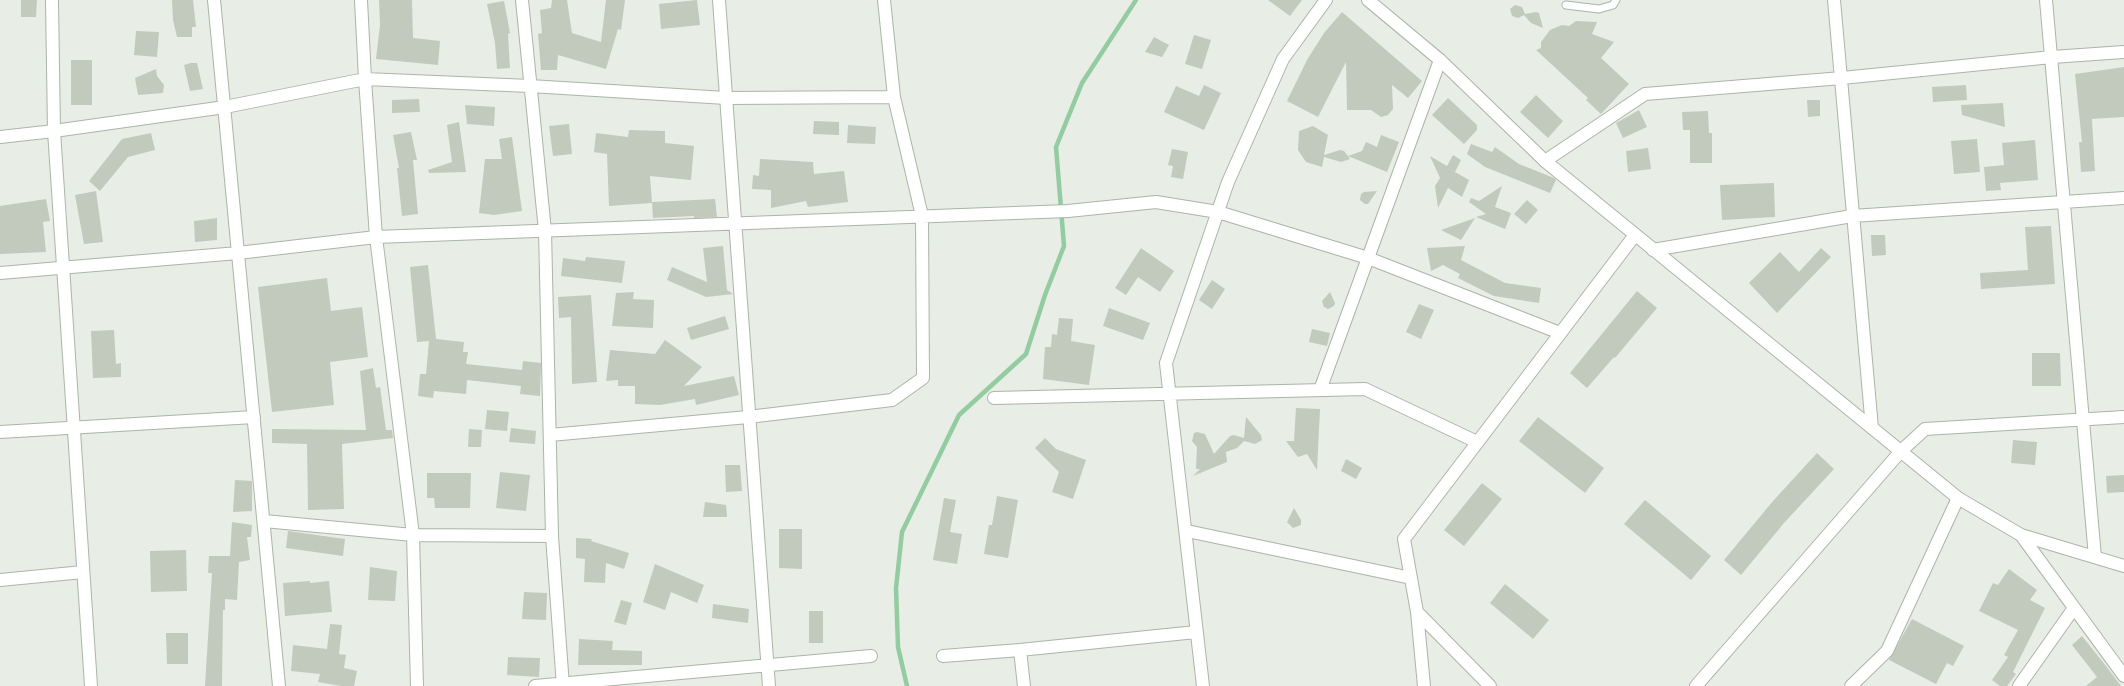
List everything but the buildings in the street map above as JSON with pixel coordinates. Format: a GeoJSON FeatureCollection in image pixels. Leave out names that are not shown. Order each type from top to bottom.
{"type":"FeatureCollection","features":[{"type":"Feature","properties":{"kind":"street"},"geometry":{"type":"LineString","coordinates":[[52,0],[54,131],[91,686]]}},
{"type":"Feature","properties":{"kind":"street"},"geometry":{"type":"LineString","coordinates":[[214,0],[279,686]]}},
{"type":"Feature","properties":{"kind":"street"},"geometry":{"type":"LineString","coordinates":[[361,0],[376,237],[413,535],[417,686]]}},
{"type":"Feature","properties":{"kind":"street"},"geometry":{"type":"LineString","coordinates":[[522,0],[545,231],[552,536],[563,685]]}},
{"type":"Feature","properties":{"kind":"street"},"geometry":{"type":"LineString","coordinates":[[719,0],[748,417],[769,686]]}},
{"type":"Feature","properties":{"kind":"street"},"geometry":{"type":"LineString","coordinates":[[550,435],[748,417],[892,400],[923,378],[922,216],[894,97],[884,0]]}},
{"type":"Feature","properties":{"kind":"street"},"geometry":{"type":"LineString","coordinates":[[1202,686],[1187,532],[1171,393],[1166,363],[1228,182],[1282,59],[1326,0]]}},
{"type":"Feature","properties":{"kind":"street"},"geometry":{"type":"LineString","coordinates":[[1368,0],[1440,60],[1545,161],[1652,250],[1958,498],[2021,535],[2124,566]]}},
{"type":"Feature","properties":{"kind":"street"},"geometry":{"type":"LineString","coordinates":[[1834,0],[1872,428]]}},
{"type":"Feature","properties":{"kind":"street"},"geometry":{"type":"LineString","coordinates":[[2046,0],[2095,557]]}},
{"type":"Feature","properties":{"kind":"street"},"geometry":{"type":"LineString","coordinates":[[1545,161],[1645,94],[1842,78],[2052,57],[2124,52]]}},
{"type":"Feature","properties":{"kind":"street"},"geometry":{"type":"LineString","coordinates":[[1320,390],[1440,60]]}},
{"type":"Feature","properties":{"kind":"street"},"geometry":{"type":"LineString","coordinates":[[0,137],[54,131],[224,107],[365,79],[530,86],[726,98],[894,97]]}},
{"type":"Feature","properties":{"kind":"street"},"geometry":{"type":"LineString","coordinates":[[1652,250],[1852,216],[2124,198]]}},
{"type":"Feature","properties":{"kind":"street"},"geometry":{"type":"LineString","coordinates":[[0,273],[238,253],[376,237],[1068,211],[1156,202],[1218,212],[1368,258],[1560,333]]}},
{"type":"Feature","properties":{"kind":"street"},"geometry":{"type":"LineString","coordinates":[[1424,686],[1417,612],[1404,539],[1635,235]]}},
{"type":"Feature","properties":{"kind":"street"},"geometry":{"type":"LineString","coordinates":[[994,398],[1365,389],[1477,442]]}},
{"type":"Feature","properties":{"kind":"street"},"geometry":{"type":"LineString","coordinates":[[0,432],[254,417]]}},
{"type":"Feature","properties":{"kind":"street"},"geometry":{"type":"LineString","coordinates":[[1696,686],[1901,451],[1925,429],[2083,421],[2124,417]]}},
{"type":"Feature","properties":{"kind":"street"},"geometry":{"type":"LineString","coordinates":[[1851,686],[1887,651],[1958,498]]}},
{"type":"Feature","properties":{"kind":"street"},"geometry":{"type":"LineString","coordinates":[[264,521],[413,535],[552,536]]}},
{"type":"Feature","properties":{"kind":"street"},"geometry":{"type":"LineString","coordinates":[[1187,532],[1411,578]]}},
{"type":"Feature","properties":{"kind":"street"},"geometry":{"type":"LineString","coordinates":[[2021,535],[2124,676]]}},
{"type":"Feature","properties":{"kind":"street"},"geometry":{"type":"LineString","coordinates":[[0,580],[83,572]]}},
{"type":"Feature","properties":{"kind":"street"},"geometry":{"type":"LineString","coordinates":[[2019,686],[2074,608]]}},
{"type":"Feature","properties":{"kind":"street"},"geometry":{"type":"LineString","coordinates":[[1417,612],[1490,686]]}},
{"type":"Feature","properties":{"kind":"street"},"geometry":{"type":"LineString","coordinates":[[943,656],[1020,650],[1196,632]]}},
{"type":"Feature","properties":{"kind":"street"},"geometry":{"type":"LineString","coordinates":[[1020,650],[1024,686]]}},
{"type":"Feature","properties":{"kind":"street"},"geometry":{"type":"LineString","coordinates":[[534,686],[563,685],[871,656]]}},
{"type":"Feature","properties":{"kind":"lane"},"geometry":{"type":"LineString","coordinates":[[1566,5],[1599,9],[1613,5],[1616,0]]}},
{"type":"Feature","properties":{"kind":"waterway"},"geometry":{"type":"LineString","coordinates":[[907,686],[898,647],[896,588],[902,532],[959,415],[1026,354],[1045,295],[1064,246],[1056,147],[1082,83],[1136,0]]}}]}
